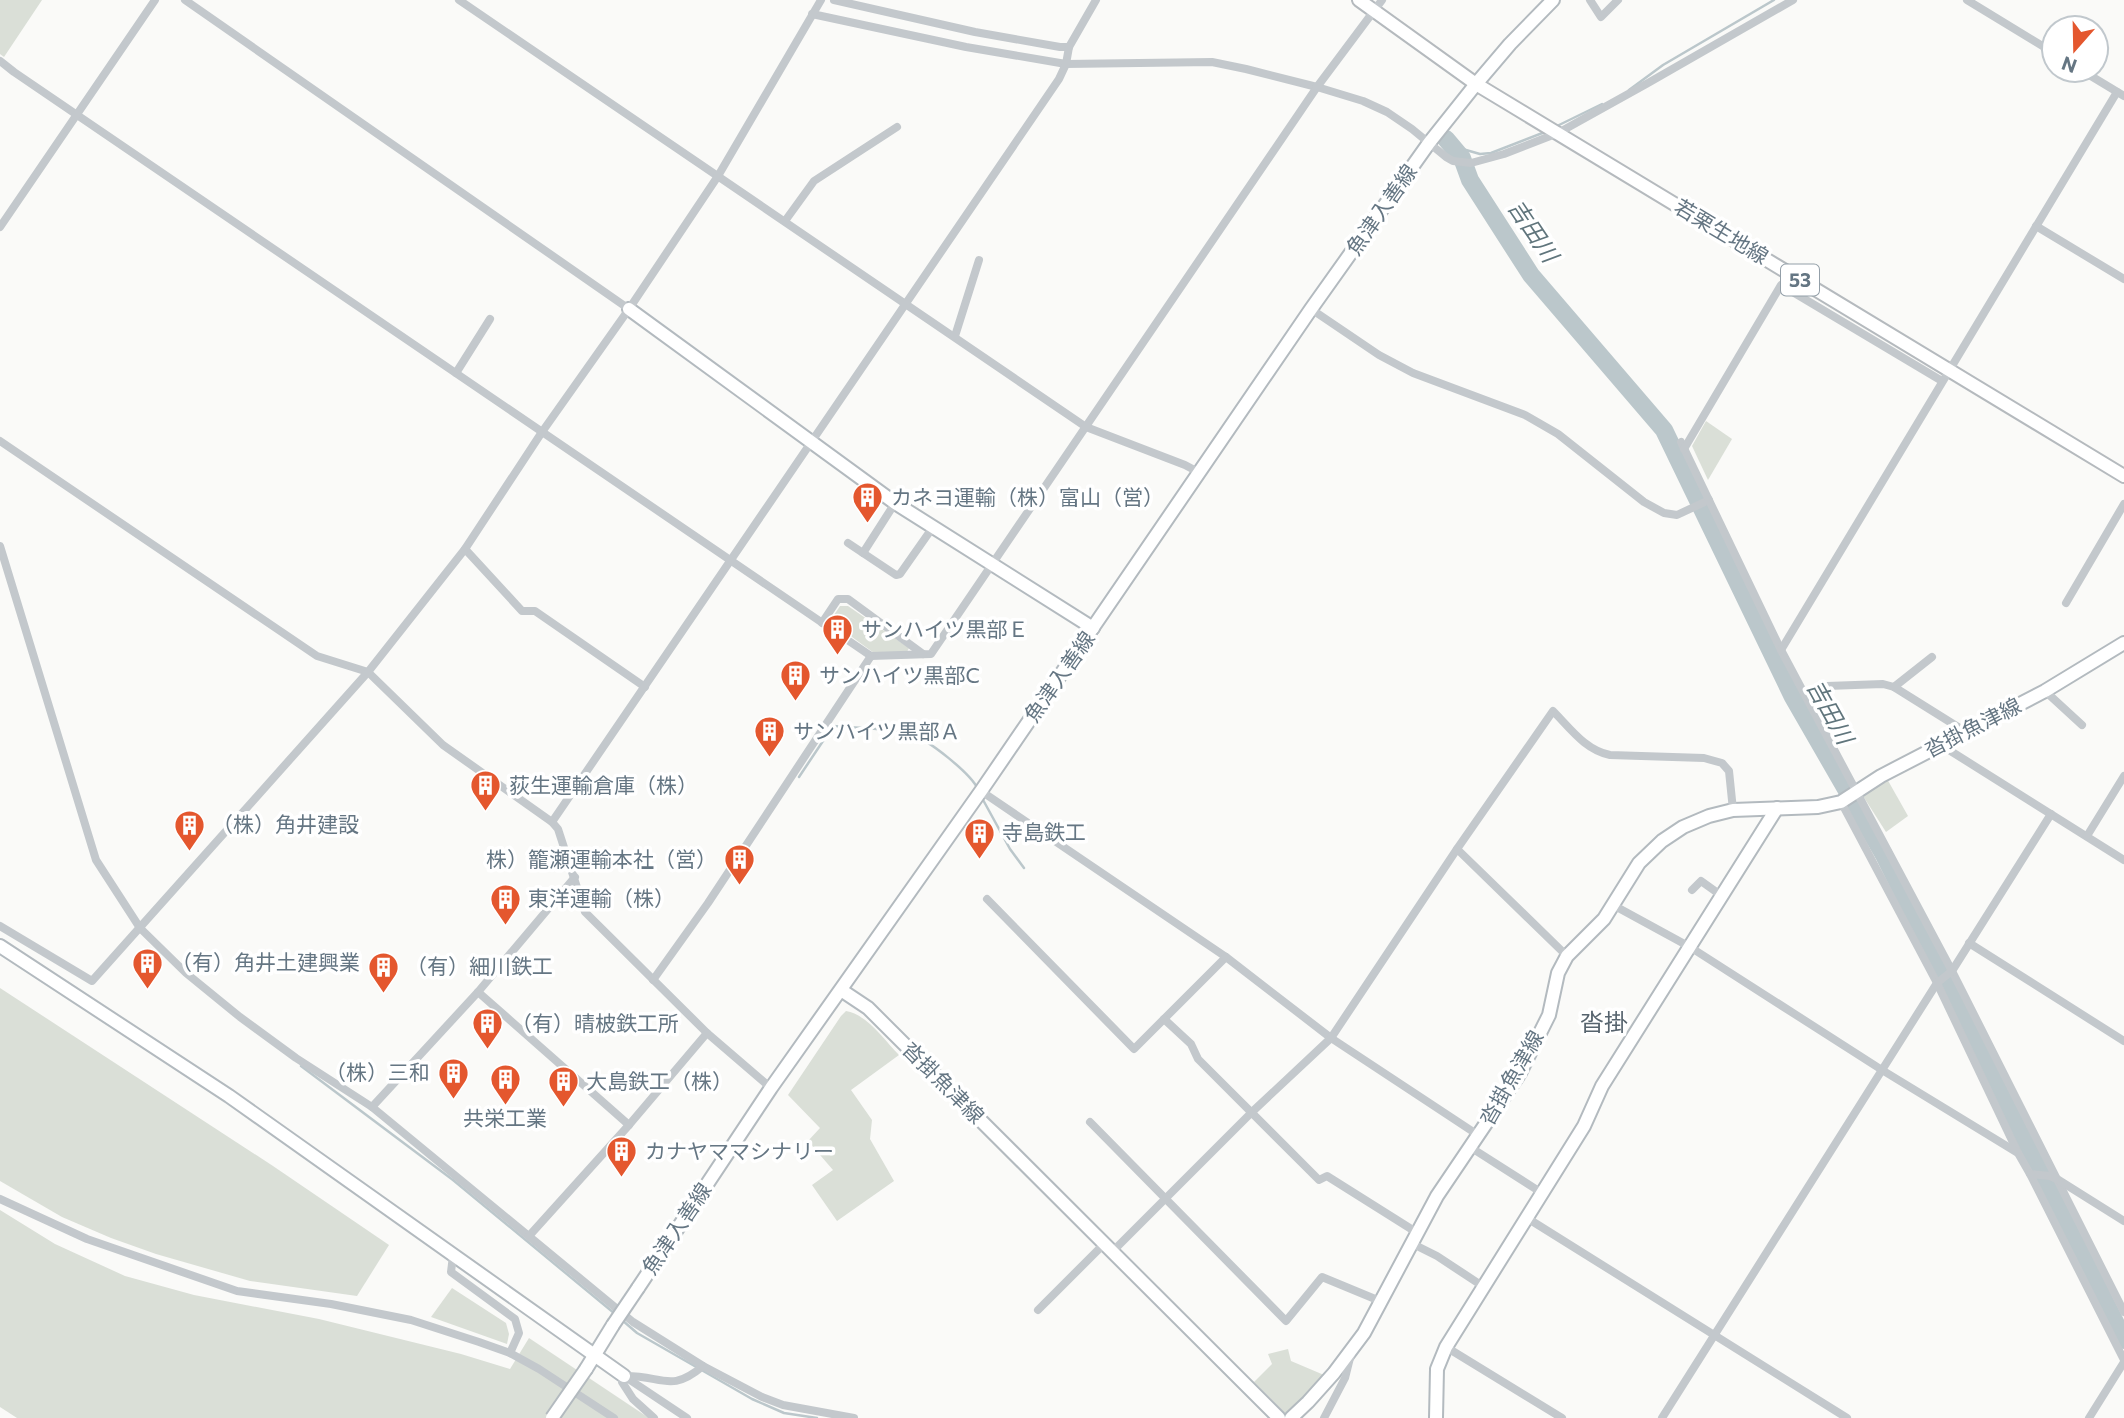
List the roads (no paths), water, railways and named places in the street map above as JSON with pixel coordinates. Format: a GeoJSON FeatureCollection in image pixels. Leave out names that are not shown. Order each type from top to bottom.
{"type":"FeatureCollection","features":[{"type":"Feature","properties":{"kind":"main road","name":"若栗生地線"},"geometry":{"type":"LineString","coordinates":[[1359,0],[1378,5],[1476,83],[1945,376],[2124,476]]}},
{"type":"Feature","properties":{"kind":"main road","name":"魚津入善線"},"geometry":{"type":"LineString","coordinates":[[552,1418],[771,1088],[981,791],[1311,309],[1429,143],[1476,83],[1553,0]]}},
{"type":"Feature","properties":{"kind":"main road"},"geometry":{"type":"LineString","coordinates":[[629,309],[895,503],[1093,628]]}},
{"type":"Feature","properties":{"kind":"main road","name":"沓掛魚津線"},"geometry":{"type":"LineString","coordinates":[[1291,1418],[1308,1402],[1364,1333],[1437,1196],[1526,1061],[1549,1015],[1558,972],[1567,956],[1604,919],[1639,863],[1661,841],[1683,827],[1733,810],[1818,807],[1849,797],[1881,776],[2045,691],[2124,643]]}},
{"type":"Feature","properties":{"kind":"main road"},"geometry":{"type":"LineString","coordinates":[[1436,1418],[1437,1369],[1446,1347],[1584,1126],[1602,1086],[1777,808]]}},
{"type":"Feature","properties":{"kind":"main road"},"geometry":{"type":"LineString","coordinates":[[0,946],[229,1096],[624,1377]]}},
{"type":"Feature","properties":{"kind":"main road","name":"沓掛魚津線"},"geometry":{"type":"LineString","coordinates":[[841,990],[868,1008],[1279,1418]]}},
{"type":"Feature","properties":{"kind":"street"},"geometry":{"type":"LineString","coordinates":[[0,227],[155,0]]}},
{"type":"Feature","properties":{"kind":"street"},"geometry":{"type":"LineString","coordinates":[[185,0],[629,309]]}},
{"type":"Feature","properties":{"kind":"street"},"geometry":{"type":"LineString","coordinates":[[459,0],[1086,427],[1200,473]]}},
{"type":"Feature","properties":{"kind":"street"},"geometry":{"type":"LineString","coordinates":[[0,926],[92,981],[368,672],[465,549],[542,432],[629,309],[718,176],[821,0]]}},
{"type":"Feature","properties":{"kind":"street"},"geometry":{"type":"LineString","coordinates":[[834,0],[975,32],[1069,47]]}},
{"type":"Feature","properties":{"kind":"street"},"geometry":{"type":"LineString","coordinates":[[552,822],[1052,90],[1066,64],[1069,47],[1096,0]]}},
{"type":"Feature","properties":{"kind":"street"},"geometry":{"type":"LineString","coordinates":[[1590,0],[1601,17],[1618,0]]}},
{"type":"Feature","properties":{"kind":"street"},"geometry":{"type":"LineString","coordinates":[[812,14],[966,47],[1066,64],[1212,62],[1246,69],[1363,101],[1387,112],[1453,161],[1471,163],[1504,154],[1558,132],[1793,0]]}},
{"type":"Feature","properties":{"kind":"street"},"geometry":{"type":"LineString","coordinates":[[1967,0],[2040,44]]}},
{"type":"Feature","properties":{"kind":"street"},"geometry":{"type":"LineString","coordinates":[[0,61],[872,656],[932,654],[1317,87],[1378,5]]}},
{"type":"Feature","properties":{"kind":"street"},"geometry":{"type":"LineString","coordinates":[[1781,650],[2036,226],[2121,94],[2104,84]]}},
{"type":"Feature","properties":{"kind":"street"},"geometry":{"type":"LineString","coordinates":[[785,221],[814,181],[897,127]]}},
{"type":"Feature","properties":{"kind":"street"},"geometry":{"type":"LineString","coordinates":[[2036,226],[2124,279]]}},
{"type":"Feature","properties":{"kind":"street"},"geometry":{"type":"LineString","coordinates":[[955,337],[979,260]]}},
{"type":"Feature","properties":{"kind":"street"},"geometry":{"type":"LineString","coordinates":[[1945,376],[1781,285],[1682,446],[1806,696],[1849,797],[2018,1153],[2033,1175],[2124,1361],[2089,1418]]}},
{"type":"Feature","properties":{"kind":"street"},"geometry":{"type":"LineString","coordinates":[[1311,309],[1379,355],[1413,373],[1525,415],[1558,434],[1644,502],[1664,513],[1677,515],[1709,500]]}},
{"type":"Feature","properties":{"kind":"street"},"geometry":{"type":"LineString","coordinates":[[456,373],[490,319]]}},
{"type":"Feature","properties":{"kind":"street"},"geometry":{"type":"LineString","coordinates":[[0,441],[317,656],[368,672],[443,745],[552,822],[558,829],[584,912],[707,1033],[771,1088]]}},
{"type":"Feature","properties":{"kind":"street"},"geometry":{"type":"LineString","coordinates":[[863,553],[895,503]]}},
{"type":"Feature","properties":{"kind":"street"},"geometry":{"type":"LineString","coordinates":[[2066,603],[2124,504]]}},
{"type":"Feature","properties":{"kind":"street"},"geometry":{"type":"LineString","coordinates":[[848,543],[896,575],[900,574],[933,527]]}},
{"type":"Feature","properties":{"kind":"street"},"geometry":{"type":"LineString","coordinates":[[0,546],[96,860],[139,928],[186,973],[240,1017],[296,1058],[372,1107],[633,1322],[703,1366],[762,1397],[783,1405],[854,1418]]}},
{"type":"Feature","properties":{"kind":"street"},"geometry":{"type":"LineString","coordinates":[[465,549],[522,611],[534,611],[645,687]]}},
{"type":"Feature","properties":{"kind":"street"},"geometry":{"type":"LineString","coordinates":[[822,623],[838,599],[848,599],[923,654]]}},
{"type":"Feature","properties":{"kind":"street"},"geometry":{"type":"LineString","coordinates":[[653,980],[708,904],[872,656]]}},
{"type":"Feature","properties":{"kind":"street"},"geometry":{"type":"LineString","coordinates":[[1894,687],[1932,657]]}},
{"type":"Feature","properties":{"kind":"street"},"geometry":{"type":"LineString","coordinates":[[1806,696],[1827,686],[1883,684],[1894,687],[1966,732]]}},
{"type":"Feature","properties":{"kind":"street"},"geometry":{"type":"LineString","coordinates":[[2045,691],[2081,725]]}},
{"type":"Feature","properties":{"kind":"street"},"geometry":{"type":"LineString","coordinates":[[1038,1310],[1166,1200],[1252,1112],[1331,1038],[1553,711],[1586,745],[1598,752],[1704,758],[1722,763],[1729,771],[1733,810]]}},
{"type":"Feature","properties":{"kind":"street"},"geometry":{"type":"LineString","coordinates":[[1941,745],[2124,860]]}},
{"type":"Feature","properties":{"kind":"street"},"geometry":{"type":"LineString","coordinates":[[2087,836],[2124,776]]}},
{"type":"Feature","properties":{"kind":"street"},"geometry":{"type":"LineString","coordinates":[[981,791],[1226,957],[1331,1038],[1478,1135]]}},
{"type":"Feature","properties":{"kind":"street"},"geometry":{"type":"LineString","coordinates":[[1849,797],[1950,972],[2124,1312]]}},
{"type":"Feature","properties":{"kind":"street"},"geometry":{"type":"LineString","coordinates":[[1662,1418],[1882,1070],[1939,982],[1950,972],[2051,814]]}},
{"type":"Feature","properties":{"kind":"street"},"geometry":{"type":"LineString","coordinates":[[1457,849],[1567,956]]}},
{"type":"Feature","properties":{"kind":"street"},"geometry":{"type":"LineString","coordinates":[[372,1107],[478,992],[575,877]]}},
{"type":"Feature","properties":{"kind":"street"},"geometry":{"type":"LineString","coordinates":[[1692,890],[1701,881],[1722,896]]}},
{"type":"Feature","properties":{"kind":"street"},"geometry":{"type":"LineString","coordinates":[[987,899],[1134,1049],[1226,957]]}},
{"type":"Feature","properties":{"kind":"street"},"geometry":{"type":"LineString","coordinates":[[1613,905],[1690,947],[2018,1153]]}},
{"type":"Feature","properties":{"kind":"street"},"geometry":{"type":"LineString","coordinates":[[1969,943],[2124,1041]]}},
{"type":"Feature","properties":{"kind":"street"},"geometry":{"type":"LineString","coordinates":[[478,992],[629,1125]]}},
{"type":"Feature","properties":{"kind":"street"},"geometry":{"type":"LineString","coordinates":[[1164,1019],[1191,1044],[1198,1059],[1319,1180],[1327,1176],[1484,1287]]}},
{"type":"Feature","properties":{"kind":"street"},"geometry":{"type":"LineString","coordinates":[[529,1236],[707,1033]]}},
{"type":"Feature","properties":{"kind":"street"},"geometry":{"type":"LineString","coordinates":[[1090,1122],[1286,1321],[1322,1278],[1380,1301]]}},
{"type":"Feature","properties":{"kind":"street"},"geometry":{"type":"LineString","coordinates":[[1470,1147],[1542,1193]]}},
{"type":"Feature","properties":{"kind":"street"},"geometry":{"type":"LineString","coordinates":[[2033,1175],[2054,1177],[2124,1221]]}},
{"type":"Feature","properties":{"kind":"street"},"geometry":{"type":"LineString","coordinates":[[0,1199],[87,1239],[237,1291],[331,1304],[411,1320],[510,1353],[614,1418]]}},
{"type":"Feature","properties":{"kind":"street"},"geometry":{"type":"LineString","coordinates":[[1527,1218],[1847,1418]]}},
{"type":"Feature","properties":{"kind":"street"},"geometry":{"type":"LineString","coordinates":[[453,1256],[451,1272],[514,1319],[519,1332],[510,1353]]}},
{"type":"Feature","properties":{"kind":"street"},"geometry":{"type":"LineString","coordinates":[[1446,1347],[1562,1418]]}},
{"type":"Feature","properties":{"kind":"street"},"geometry":{"type":"LineString","coordinates":[[1324,1418],[1345,1378],[1351,1351]]}},
{"type":"Feature","properties":{"kind":"street"},"geometry":{"type":"LineString","coordinates":[[624,1377],[641,1376],[671,1383],[689,1378],[703,1366]]}},
{"type":"Feature","properties":{"kind":"street"},"geometry":{"type":"LineString","coordinates":[[624,1377],[622,1382],[634,1399],[654,1418]]}},
{"type":"Feature","properties":{"kind":"street"},"geometry":{"type":"LineString","coordinates":[[624,1377],[687,1418]]}},
{"type":"Feature","properties":{"kind":"waterway"},"geometry":{"type":"LineString","coordinates":[[1629,90],[1663,65],[1774,0]]}},
{"type":"Feature","properties":{"kind":"waterway"},"geometry":{"type":"LineString","coordinates":[[1557,126],[1602,104]]}},
{"type":"Feature","properties":{"kind":"waterway"},"geometry":{"type":"LineString","coordinates":[[1452,146],[1480,154],[1491,153],[1545,132]]}},
{"type":"Feature","properties":{"kind":"waterway","name":"吉田川"},"geometry":{"type":"LineString","coordinates":[[1446,139],[1462,158],[1470,180],[1531,275],[1664,430],[1793,697],[1884,855],[2124,1340]]}},
{"type":"Feature","properties":{"kind":"waterway"},"geometry":{"type":"LineString","coordinates":[[799,777],[833,726],[893,730],[927,742],[958,766],[978,789]]}},
{"type":"Feature","properties":{"kind":"waterway"},"geometry":{"type":"LineString","coordinates":[[982,798],[1010,849],[1024,868]]}},
{"type":"Feature","properties":{"kind":"waterway"},"geometry":{"type":"LineString","coordinates":[[301,1066],[453,1180],[614,1313]]}},
{"type":"Feature","properties":{"kind":"waterway"},"geometry":{"type":"LineString","coordinates":[[622,1320],[637,1333],[752,1399],[784,1413],[817,1418]]}},
{"type":"Feature","properties":{"kind":"place","name":"カネヨ運輸（株）富山（営）"},"geometry":{"type":"Point","coordinates":[868,525]}},
{"type":"Feature","properties":{"kind":"place","name":"サンハイツ黒部Ｅ"},"geometry":{"type":"Point","coordinates":[838,657]}},
{"type":"Feature","properties":{"kind":"place","name":"サンハイツ黒部C"},"geometry":{"type":"Point","coordinates":[796,703]}},
{"type":"Feature","properties":{"kind":"place","name":"サンハイツ黒部Ａ"},"geometry":{"type":"Point","coordinates":[770,759]}},
{"type":"Feature","properties":{"kind":"place","name":"荻生運輸倉庫（株）"},"geometry":{"type":"Point","coordinates":[486,813]}},
{"type":"Feature","properties":{"kind":"place","name":"（株）角井建設"},"geometry":{"type":"Point","coordinates":[189,852]}},
{"type":"Feature","properties":{"kind":"place","name":"寺島鉄工"},"geometry":{"type":"Point","coordinates":[979,860]}},
{"type":"Feature","properties":{"kind":"place","name":"株）籠瀬運輸本社（営）"},"geometry":{"type":"Point","coordinates":[740,887]}},
{"type":"Feature","properties":{"kind":"place","name":"東洋運輸（株）"},"geometry":{"type":"Point","coordinates":[505,926]}},
{"type":"Feature","properties":{"kind":"place","name":"（有）角井土建興業"},"geometry":{"type":"Point","coordinates":[148,990]}},
{"type":"Feature","properties":{"kind":"place","name":"（有）細川鉄工"},"geometry":{"type":"Point","coordinates":[383,994]}},
{"type":"Feature","properties":{"kind":"place","name":"（有）晴柀鉄工所"},"geometry":{"type":"Point","coordinates":[488,1051]}},
{"type":"Feature","properties":{"kind":"place","name":"（株）三和"},"geometry":{"type":"Point","coordinates":[453,1100]}},
{"type":"Feature","properties":{"kind":"place","name":"共栄工業"},"geometry":{"type":"Point","coordinates":[505,1106]}},
{"type":"Feature","properties":{"kind":"place","name":"大島鉄工（株）"},"geometry":{"type":"Point","coordinates":[563,1109]}},
{"type":"Feature","properties":{"kind":"place","name":"カナヤママシナリー"},"geometry":{"type":"Point","coordinates":[622,1179]}},
{"type":"Feature","properties":{"kind":"district","name":"沓掛"},"geometry":{"type":"Point","coordinates":[1604,1023]}}]}
